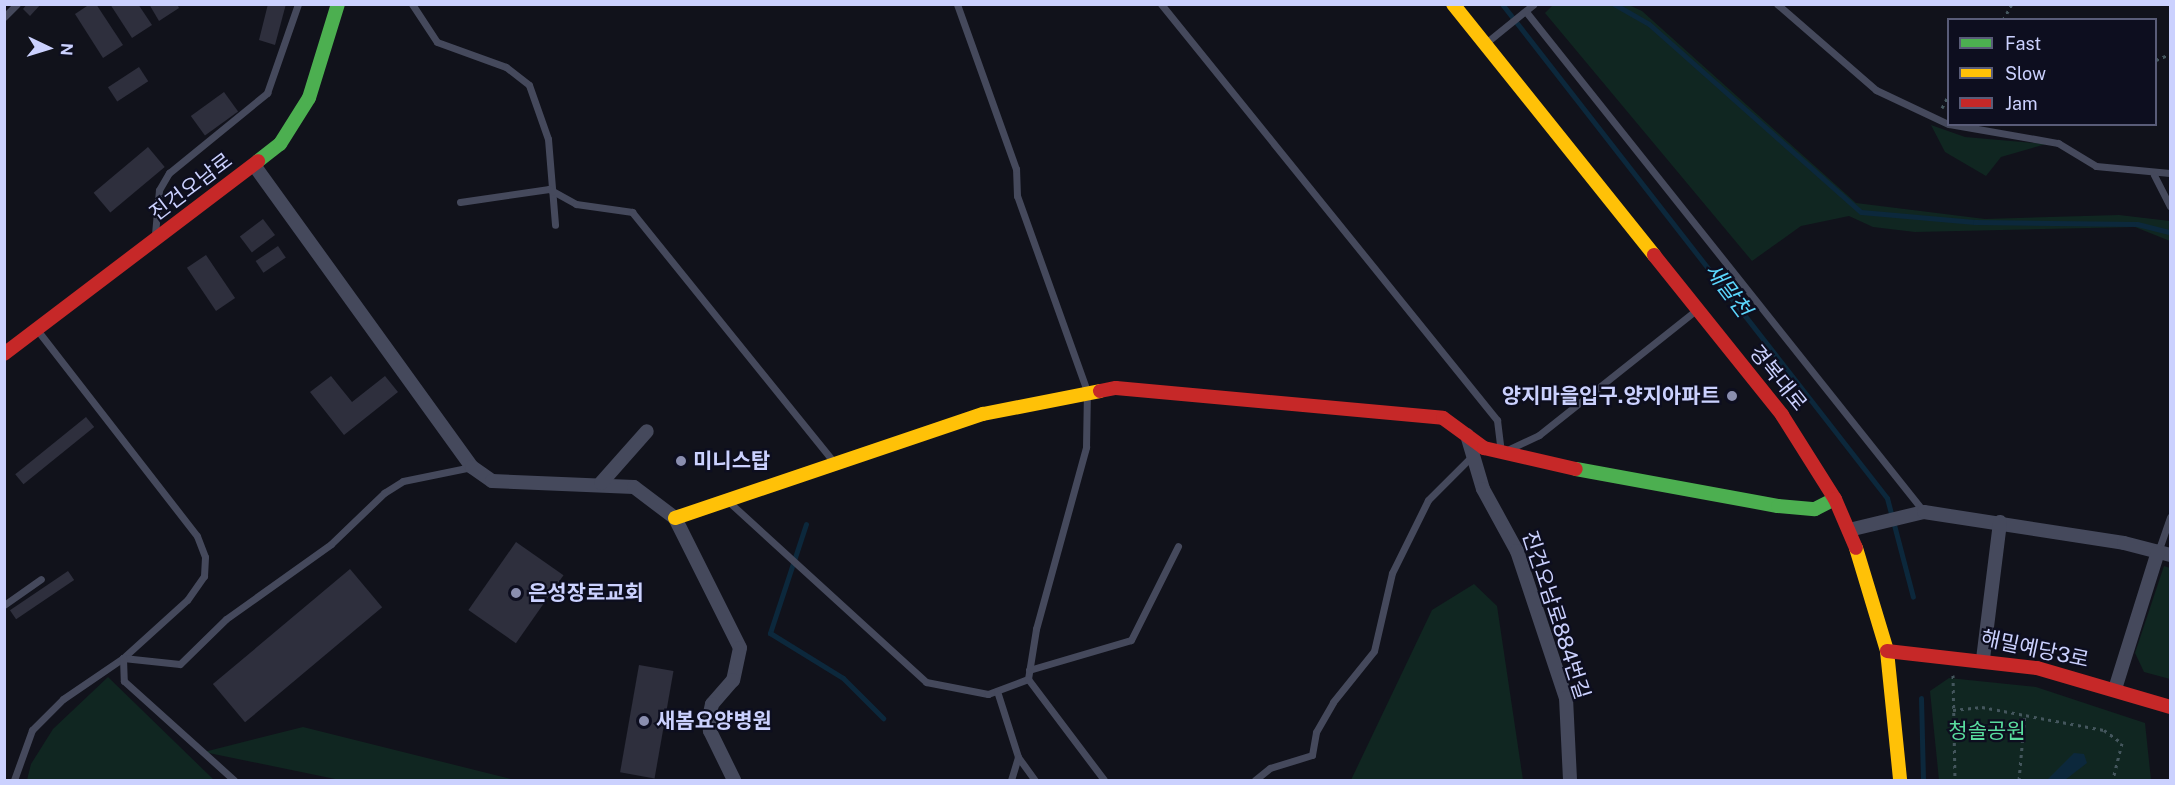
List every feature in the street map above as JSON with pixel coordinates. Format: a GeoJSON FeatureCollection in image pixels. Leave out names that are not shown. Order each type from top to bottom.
{"type":"FeatureCollection","features":[{"type":"Feature","properties":{"kind":"street","name":"진건오남로"},"geometry":{"type":"LineString","coordinates":[[4,354],[280,144],[309,98],[338,4]]}},
{"type":"Feature","properties":{"kind":"street","name":"경복대로"},"geometry":{"type":"LineString","coordinates":[[1453,4],[1796,434],[1835,499],[1849,530],[1887,651],[1900,780]]}},
{"type":"Feature","properties":{"kind":"street"},"geometry":{"type":"LineString","coordinates":[[254,165],[472,467],[499,482],[601,483],[647,493],[675,518],[740,648],[733,680],[712,704],[709,718],[710,731],[734,780]]}},
{"type":"Feature","properties":{"kind":"street"},"geometry":{"type":"LineString","coordinates":[[675,518],[729,502],[983,414],[1087,391],[1116,388],[1268,406],[1399,412],[1443,418],[1467,435],[1501,453],[1778,506],[1815,509],[1835,499]]}},
{"type":"Feature","properties":{"kind":"street"},"geometry":{"type":"LineString","coordinates":[[601,483],[647,431]]}},
{"type":"Feature","properties":{"kind":"street","name":"진건오남로884번길"},"geometry":{"type":"LineString","coordinates":[[1467,435],[1471,457],[1517,551],[1566,698],[1570,780]]}},
{"type":"Feature","properties":{"kind":"street"},"geometry":{"type":"LineString","coordinates":[[1849,530],[1924,512],[2000,522],[2164,554],[2115,689]]}},
{"type":"Feature","properties":{"kind":"street"},"geometry":{"type":"LineString","coordinates":[[1983,658],[2000,522]]}},
{"type":"Feature","properties":{"kind":"street","name":"해밀예당3로"},"geometry":{"type":"LineString","coordinates":[[1887,651],[1983,658],[2115,689],[2170,707]]}},
{"type":"Feature","properties":{"kind":"lane"},"geometry":{"type":"LineString","coordinates":[[4,17],[17,4]]}},
{"type":"Feature","properties":{"kind":"lane"},"geometry":{"type":"LineString","coordinates":[[155,241],[159,190],[169,173],[267,93],[298,4]]}},
{"type":"Feature","properties":{"kind":"lane"},"geometry":{"type":"LineString","coordinates":[[412,4],[437,42],[506,67],[529,85],[547,130],[549,189],[555,225]]}},
{"type":"Feature","properties":{"kind":"lane"},"geometry":{"type":"LineString","coordinates":[[957,4],[1017,169],[1017,196],[1087,391],[1086,447],[1028,680],[1104,780]]}},
{"type":"Feature","properties":{"kind":"lane"},"geometry":{"type":"LineString","coordinates":[[1161,4],[1497,420],[1501,453],[1539,435],[1697,310]]}},
{"type":"Feature","properties":{"kind":"lane"},"geometry":{"type":"LineString","coordinates":[[1485,44],[1527,13],[1534,4]]}},
{"type":"Feature","properties":{"kind":"lane"},"geometry":{"type":"LineString","coordinates":[[1777,4],[1876,90],[1947,123]]}},
{"type":"Feature","properties":{"kind":"lane"},"geometry":{"type":"LineString","coordinates":[[1527,13],[1924,512]]}},
{"type":"Feature","properties":{"kind":"lane"},"geometry":{"type":"LineString","coordinates":[[1962,126],[2058,143],[2096,166],[2154,175],[2170,173]]}},
{"type":"Feature","properties":{"kind":"lane"},"geometry":{"type":"LineString","coordinates":[[2154,175],[2170,206]]}},
{"type":"Feature","properties":{"kind":"lane"},"geometry":{"type":"LineString","coordinates":[[460,202],[549,189],[576,204],[632,212],[643,220],[836,465]]}},
{"type":"Feature","properties":{"kind":"lane"},"geometry":{"type":"LineString","coordinates":[[14,780],[32,729],[63,699],[123,658],[187,600],[204,576],[205,556],[197,536],[36,329]]}},
{"type":"Feature","properties":{"kind":"lane"},"geometry":{"type":"LineString","coordinates":[[1255,780],[1270,768],[1312,755],[1316,732],[1333,702],[1374,651],[1392,573],[1428,500],[1471,457]]}},
{"type":"Feature","properties":{"kind":"lane"},"geometry":{"type":"LineString","coordinates":[[123,658],[180,664],[226,619],[331,544],[384,493],[403,481],[472,467]]}},
{"type":"Feature","properties":{"kind":"lane"},"geometry":{"type":"LineString","coordinates":[[729,502],[926,682],[951,691],[997,691],[1028,680]]}},
{"type":"Feature","properties":{"kind":"lane"},"geometry":{"type":"LineString","coordinates":[[2164,554],[2170,517]]}},
{"type":"Feature","properties":{"kind":"lane"},"geometry":{"type":"LineString","coordinates":[[1029,670],[1131,640],[1178,546]]}},
{"type":"Feature","properties":{"kind":"lane"},"geometry":{"type":"LineString","coordinates":[[4,605],[41,579]]}},
{"type":"Feature","properties":{"kind":"lane"},"geometry":{"type":"LineString","coordinates":[[123,658],[124,681],[234,780]]}},
{"type":"Feature","properties":{"kind":"lane"},"geometry":{"type":"LineString","coordinates":[[997,691],[1018,757],[1035,780]]}},
{"type":"Feature","properties":{"kind":"lane"},"geometry":{"type":"LineString","coordinates":[[1011,780],[1018,757]]}},
{"type":"Feature","properties":{"kind":"path"},"geometry":{"type":"LineString","coordinates":[[2004,18],[2012,4]]}},
{"type":"Feature","properties":{"kind":"path"},"geometry":{"type":"LineString","coordinates":[[1953,655],[1955,780]]}},
{"type":"Feature","properties":{"kind":"path"},"geometry":{"type":"LineString","coordinates":[[1953,710],[2025,713],[2117,737],[2122,753],[2113,780]]}},
{"type":"Feature","properties":{"kind":"path"},"geometry":{"type":"LineString","coordinates":[[2019,780],[2025,713]]}},
{"type":"Feature","properties":{"kind":"green space"},"geometry":{"type":"Polygon","coordinates":[[[1553,5],[1629,5],[1642,11],[1856,203],[1985,219],[2119,215],[2170,221],[2170,241],[2135,227],[1915,232],[1873,227],[1849,216],[1801,226],[1752,261],[1545,13],[1553,5]]]}},
{"type":"Feature","properties":{"kind":"green space"},"geometry":{"type":"Polygon","coordinates":[[[1931,125],[1965,137],[2046,144],[2001,157],[1986,176],[1945,152],[1931,125]]]}},
{"type":"Feature","properties":{"kind":"green space"},"geometry":{"type":"Polygon","coordinates":[[[2164,566],[2170,568],[2170,679],[2144,672],[2135,653],[2164,566]]]}},
{"type":"Feature","properties":{"kind":"green space"},"geometry":{"type":"Polygon","coordinates":[[[1474,584],[1497,606],[1523,780],[1351,780],[1432,610],[1474,584]]]}},
{"type":"Feature","properties":{"kind":"green space"},"geometry":{"type":"Polygon","coordinates":[[[108,677],[214,780],[27,780],[31,764],[53,729],[108,677]]]}},
{"type":"Feature","properties":{"kind":"green space","name":"청솔공원"},"geometry":{"type":"Polygon","coordinates":[[[1949,678],[2036,687],[2145,723],[2151,780],[1939,780],[1930,691],[1949,678]]]}},
{"type":"Feature","properties":{"kind":"green space"},"geometry":{"type":"Polygon","coordinates":[[[303,727],[515,780],[340,780],[204,752],[303,727]]]}},
{"type":"Feature","properties":{"kind":"water"},"geometry":{"type":"Polygon","coordinates":[[[2074,753],[2084,754],[2087,763],[2065,780],[2047,780],[2074,753]]]}},
{"type":"Feature","properties":{"kind":"building"},"geometry":{"type":"Polygon","coordinates":[[[27,4],[41,4],[30,16],[23,9],[27,4]]]}},
{"type":"Feature","properties":{"kind":"building"},"geometry":{"type":"Polygon","coordinates":[[[90,4],[96,4],[123,45],[103,58],[75,14],[90,4]]]}},
{"type":"Feature","properties":{"kind":"building"},"geometry":{"type":"Polygon","coordinates":[[[110,4],[138,4],[152,25],[132,38],[110,4]]]}},
{"type":"Feature","properties":{"kind":"building"},"geometry":{"type":"Polygon","coordinates":[[[149,4],[177,4],[179,8],[159,21],[149,4]]]}},
{"type":"Feature","properties":{"kind":"building"},"geometry":{"type":"Polygon","coordinates":[[[268,4],[286,4],[275,45],[259,40],[268,4]]]}},
{"type":"Feature","properties":{"kind":"building"},"geometry":{"type":"Polygon","coordinates":[[[139,67],[148,81],[117,101],[108,87],[139,67]]]}},
{"type":"Feature","properties":{"kind":"building"},"geometry":{"type":"Polygon","coordinates":[[[224,92],[238,111],[205,136],[191,116],[224,92]]]}},
{"type":"Feature","properties":{"kind":"building"},"geometry":{"type":"Polygon","coordinates":[[[148,147],[165,167],[110,213],[94,193],[148,147]]]}},
{"type":"Feature","properties":{"kind":"building"},"geometry":{"type":"Polygon","coordinates":[[[263,219],[275,235],[252,252],[240,236],[263,219]]]}},
{"type":"Feature","properties":{"kind":"building"},"geometry":{"type":"Polygon","coordinates":[[[278,246],[286,258],[263,273],[256,261],[278,246]]]}},
{"type":"Feature","properties":{"kind":"building"},"geometry":{"type":"Polygon","coordinates":[[[206,255],[235,298],[216,311],[187,268],[206,255]]]}},
{"type":"Feature","properties":{"kind":"building"},"geometry":{"type":"Polygon","coordinates":[[[331,376],[352,402],[385,376],[398,392],[344,435],[310,392],[331,376]]]}},
{"type":"Feature","properties":{"kind":"building"},"geometry":{"type":"Polygon","coordinates":[[[86,417],[94,427],[23,484],[15,474],[86,417]]]}},
{"type":"Feature","properties":{"kind":"building","name":"은성장로교회"},"geometry":{"type":"Polygon","coordinates":[[[516,542],[564,575],[516,643],[468,610],[516,542]]]}},
{"type":"Feature","properties":{"kind":"building"},"geometry":{"type":"Polygon","coordinates":[[[350,569],[382,607],[245,722],[213,684],[350,569]]]}},
{"type":"Feature","properties":{"kind":"building"},"geometry":{"type":"Polygon","coordinates":[[[68,571],[74,580],[16,619],[10,610],[68,571]]]}},
{"type":"Feature","properties":{"kind":"building","name":"새봄요양병원"},"geometry":{"type":"Polygon","coordinates":[[[639,665],[673,671],[655,778],[620,772],[639,665]]]}},
{"type":"Feature","properties":{"kind":"waterway","name":"새말천"},"geometry":{"type":"LineString","coordinates":[[1502,4],[1887,498],[1913,597]]}},
{"type":"Feature","properties":{"kind":"waterway"},"geometry":{"type":"LineString","coordinates":[[1614,4],[1649,24],[1861,212],[1975,222],[2137,224],[2170,232]]}},
{"type":"Feature","properties":{"kind":"waterway"},"geometry":{"type":"LineString","coordinates":[[806,524],[770,633],[843,678],[883,718]]}},
{"type":"Feature","properties":{"kind":"waterway","name":"새말천"},"geometry":{"type":"LineString","coordinates":[[1921,698],[1923,780]]}},
{"type":"Feature","properties":{"kind":"traffic: fast"},"geometry":{"type":"LineString","coordinates":[[258,161],[280,144],[309,98],[338,4]]}},
{"type":"Feature","properties":{"kind":"traffic: fast"},"geometry":{"type":"LineString","coordinates":[[1576,469],[1778,506],[1815,509],[1835,499]]}},
{"type":"Feature","properties":{"kind":"traffic: slow"},"geometry":{"type":"LineString","coordinates":[[1453,4],[1654,255]]}},
{"type":"Feature","properties":{"kind":"traffic: slow"},"geometry":{"type":"LineString","coordinates":[[675,518],[983,414],[1100,391]]}},
{"type":"Feature","properties":{"kind":"traffic: slow"},"geometry":{"type":"LineString","coordinates":[[1856,548],[1887,651],[1900,780]]}},
{"type":"Feature","properties":{"kind":"traffic: jam"},"geometry":{"type":"LineString","coordinates":[[4,354],[258,161]]}},
{"type":"Feature","properties":{"kind":"traffic: jam"},"geometry":{"type":"LineString","coordinates":[[1654,255],[1782,415],[1835,499],[1856,548]]}},
{"type":"Feature","properties":{"kind":"traffic: jam"},"geometry":{"type":"LineString","coordinates":[[1100,391],[1116,388],[1443,418],[1484,448],[1576,469]]}},
{"type":"Feature","properties":{"kind":"traffic: jam"},"geometry":{"type":"LineString","coordinates":[[1887,651],[2037,668],[2170,707]]}},
{"type":"Feature","properties":{"kind":"place","name":"양지마을입구.양지아파트"},"geometry":{"type":"Point","coordinates":[1732,396]}},
{"type":"Feature","properties":{"kind":"place","name":"미니스탑"},"geometry":{"type":"Point","coordinates":[681,461]}},
{"type":"Feature","properties":{"kind":"place","name":"은성장로교회"},"geometry":{"type":"Point","coordinates":[516,593]}},
{"type":"Feature","properties":{"kind":"place","name":"새봄요양병원"},"geometry":{"type":"Point","coordinates":[644,721]}}]}
